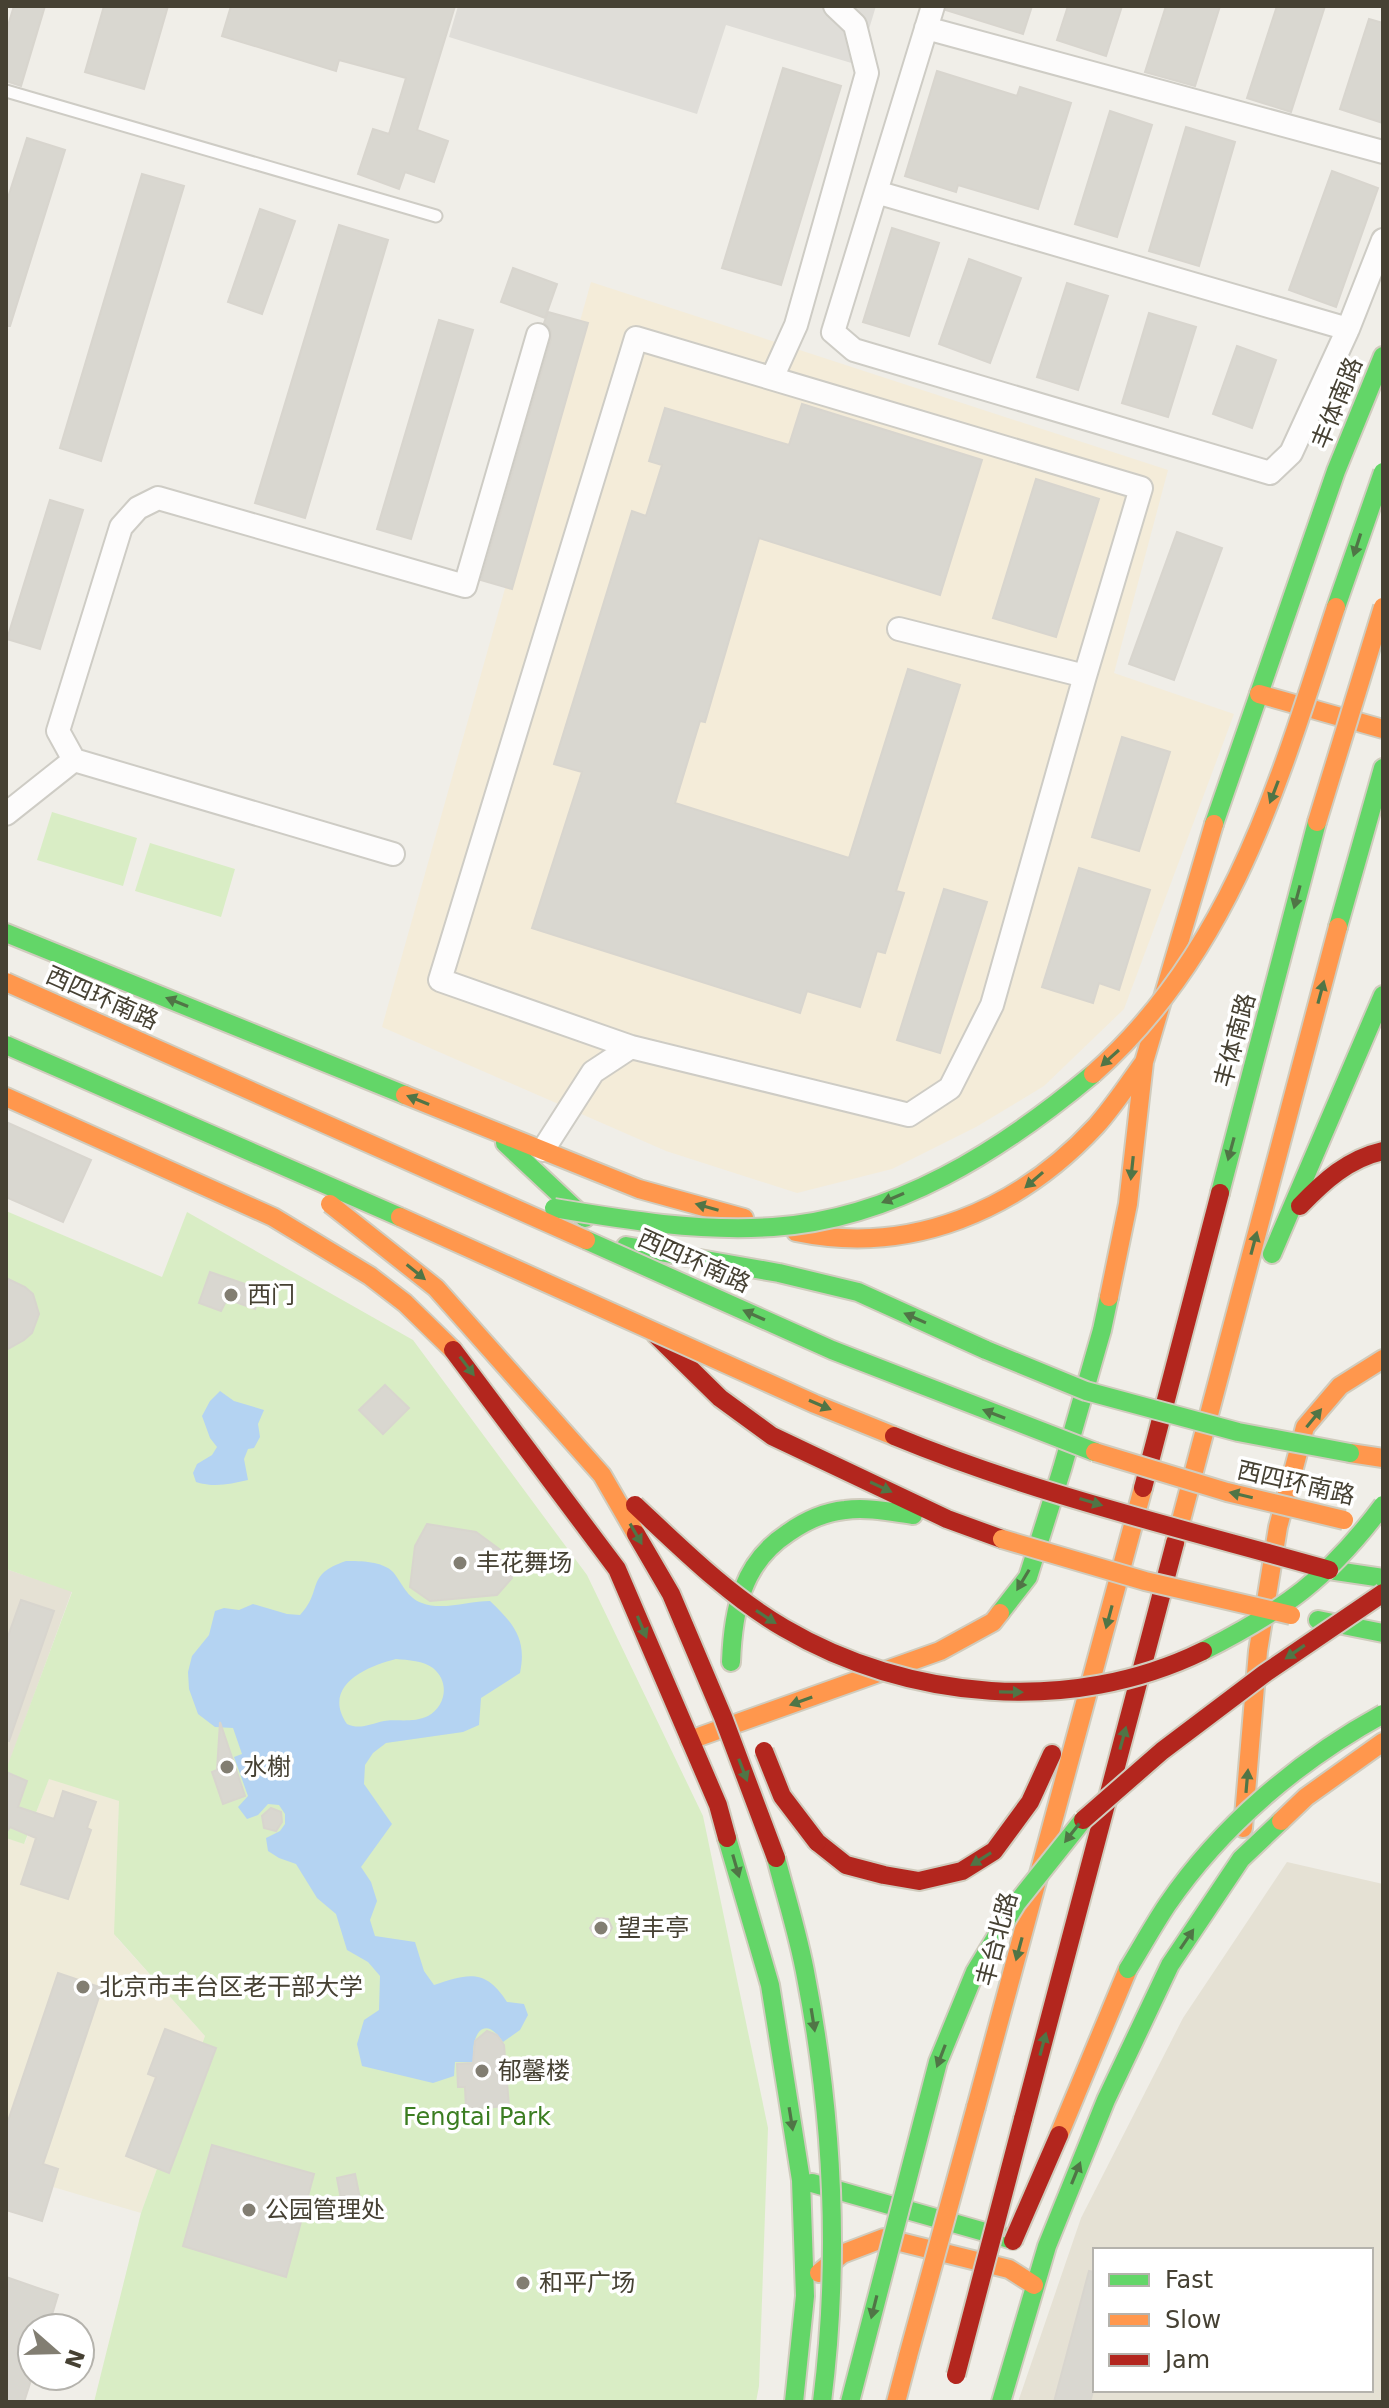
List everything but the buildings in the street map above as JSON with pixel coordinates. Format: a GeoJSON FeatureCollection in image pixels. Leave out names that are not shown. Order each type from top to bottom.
{"type":"FeatureCollection","features":[{"type":"Feature","properties":{"kind":"main road","name":"丰体南路"},"geometry":{"type":"LineString","coordinates":[[1144,1062],[1204,853],[1259,694],[1300,620],[1336,471],[1383,356]]}},
{"type":"Feature","properties":{"kind":"main road"},"geometry":{"type":"LineString","coordinates":[[496,1198],[690,1228],[752,1229],[807,1224],[870,1208],[942,1177],[1006,1140],[1061,1102],[1122,1047],[1167,995],[1209,930],[1255,843],[1383,472]]}},
{"type":"Feature","properties":{"kind":"main road","name":"丰体南路"},"geometry":{"type":"LineString","coordinates":[[1143,1488],[1317,822],[1383,607]]}},
{"type":"Feature","properties":{"kind":"main road"},"geometry":{"type":"LineString","coordinates":[[1300,620],[1383,645]]}},
{"type":"Feature","properties":{"kind":"main road"},"geometry":{"type":"LineString","coordinates":[[1259,694],[1383,729]]}},
{"type":"Feature","properties":{"kind":"main road"},"geometry":{"type":"LineString","coordinates":[[1383,768],[1219,1372],[954,2382],[1128,1969],[1168,1903],[1224,1836],[1288,1777],[1357,1726],[1383,1714]]}},
{"type":"Feature","properties":{"kind":"main road","name":"西四环南路"},"geometry":{"type":"LineString","coordinates":[[6,933],[490,1129],[614,1244]]}},
{"type":"Feature","properties":{"kind":"main road","name":"西四环南路"},"geometry":{"type":"LineString","coordinates":[[6,982],[832,1350],[954,1399],[1106,1456],[1227,1492],[1344,1520],[1383,1525]]}},
{"type":"Feature","properties":{"kind":"main road","name":"西四环南路"},"geometry":{"type":"LineString","coordinates":[[6,982],[614,1244],[779,1273],[858,1292],[1086,1391],[1238,1432],[1383,1458]]}},
{"type":"Feature","properties":{"kind":"main road"},"geometry":{"type":"LineString","coordinates":[[1219,1372],[1383,995]]}},
{"type":"Feature","properties":{"kind":"main road"},"geometry":{"type":"LineString","coordinates":[[6,1045],[544,1280],[815,1404],[937,1454],[1093,1503],[1329,1570],[1383,1578]]}},
{"type":"Feature","properties":{"kind":"main road"},"geometry":{"type":"LineString","coordinates":[[34,1058],[656,1335],[720,1398],[772,1436],[947,1519],[1096,1569],[1179,1591],[1383,1633]]}},
{"type":"Feature","properties":{"kind":"main road"},"geometry":{"type":"LineString","coordinates":[[490,1129],[639,1189],[817,1238],[889,1237],[955,1223],[1023,1190],[1093,1128],[1144,1062]]}},
{"type":"Feature","properties":{"kind":"main road"},"geometry":{"type":"LineString","coordinates":[[690,1740],[940,1651],[993,1622],[1028,1577],[1102,1330],[1128,1204],[1144,1062]]}},
{"type":"Feature","properties":{"kind":"main road"},"geometry":{"type":"LineString","coordinates":[[6,1097],[273,1217],[370,1276],[405,1303],[457,1354],[617,1569],[718,1805],[770,1985],[801,2180],[805,2296],[794,2402]]}},
{"type":"Feature","properties":{"kind":"main road"},"geometry":{"type":"LineString","coordinates":[[1288,1218],[1331,1174],[1371,1153],[1383,1151]]}},
{"type":"Feature","properties":{"kind":"main road"},"geometry":{"type":"LineString","coordinates":[[289,1171],[436,1288],[602,1475],[699,1565],[766,1618],[837,1656],[910,1681],[981,1691],[1054,1692],[1115,1681],[1179,1662],[1243,1633],[1308,1589],[1356,1540],[1383,1505]]}},
{"type":"Feature","properties":{"kind":"main road"},"geometry":{"type":"LineString","coordinates":[[273,1217],[487,1258]]}},
{"type":"Feature","properties":{"kind":"main road"},"geometry":{"type":"LineString","coordinates":[[1241,1859],[1258,1651],[1278,1527],[1305,1427],[1340,1386],[1383,1359]]}},
{"type":"Feature","properties":{"kind":"main road"},"geometry":{"type":"LineString","coordinates":[[602,1475],[671,1594],[723,1717],[772,1845],[806,1974],[826,2098],[833,2215],[830,2337],[822,2402]]}},
{"type":"Feature","properties":{"kind":"main road","name":"丰台北路"},"geometry":{"type":"LineString","coordinates":[[896,2402],[1143,1488]]}},
{"type":"Feature","properties":{"kind":"main road"},"geometry":{"type":"LineString","coordinates":[[734,1669],[732,1622],[749,1572],[774,1543],[807,1520],[855,1508],[947,1519]]}},
{"type":"Feature","properties":{"kind":"main road"},"geometry":{"type":"LineString","coordinates":[[850,2402],[938,2062],[975,1972],[1016,1904],[1080,1822],[1162,1751],[1264,1674],[1383,1593]]}},
{"type":"Feature","properties":{"kind":"main road"},"geometry":{"type":"LineString","coordinates":[[748,1706],[782,1796],[817,1842],[846,1865],[919,1881],[962,1871],[994,1851],[1030,1802],[1101,1647]]}},
{"type":"Feature","properties":{"kind":"main road"},"geometry":{"type":"LineString","coordinates":[[1001,2402],[1047,2246],[1106,2100],[1170,1965],[1241,1859],[1306,1797],[1383,1742]]}},
{"type":"Feature","properties":{"kind":"main road"},"geometry":{"type":"LineString","coordinates":[[801,2180],[1026,2244],[1047,2246]]}},
{"type":"Feature","properties":{"kind":"main road"},"geometry":{"type":"LineString","coordinates":[[805,2296],[819,2273],[842,2254],[884,2238],[1009,2269],[1034,2285]]}},
{"type":"Feature","properties":{"kind":"street"},"geometry":{"type":"LineString","coordinates":[[772,378],[796,325],[867,73],[855,25],[835,6]]}},
{"type":"Feature","properties":{"kind":"street"},"geometry":{"type":"LineString","coordinates":[[933,6],[833,332],[854,350],[1270,473],[1291,453],[1348,329],[1383,240]]}},
{"type":"Feature","properties":{"kind":"street"},"geometry":{"type":"LineString","coordinates":[[926,28],[1383,152]]}},
{"type":"Feature","properties":{"kind":"street"},"geometry":{"type":"LineString","coordinates":[[876,192],[1348,329]]}},
{"type":"Feature","properties":{"kind":"street"},"geometry":{"type":"LineString","coordinates":[[393,854],[74,760],[58,731],[121,527],[138,508],[158,498],[465,586],[538,335]]}},
{"type":"Feature","properties":{"kind":"street"},"geometry":{"type":"LineString","coordinates":[[636,338],[772,378],[1141,488],[992,1005],[950,1088],[909,1115],[631,1047],[440,980],[636,338]]}},
{"type":"Feature","properties":{"kind":"street"},"geometry":{"type":"LineString","coordinates":[[899,629],[1085,676]]}},
{"type":"Feature","properties":{"kind":"street"},"geometry":{"type":"LineString","coordinates":[[6,814],[74,760]]}},
{"type":"Feature","properties":{"kind":"street"},"geometry":{"type":"LineString","coordinates":[[543,1150],[593,1072],[631,1047]]}},
{"type":"Feature","properties":{"kind":"lane"},"geometry":{"type":"LineString","coordinates":[[6,91],[436,216]]}},
{"type":"Feature","properties":{"kind":"shaded area"},"geometry":{"type":"Polygon","coordinates":[[[458,6],[876,6],[858,65],[726,25],[697,114],[449,37],[458,6]]]}},
{"type":"Feature","properties":{"kind":"shaded area"},"geometry":{"type":"Polygon","coordinates":[[[591,282],[1168,470],[1114,673],[1234,714],[1124,1009],[1044,1086],[976,1127],[892,1169],[797,1193],[666,1151],[382,1027],[591,282]]]}},
{"type":"Feature","properties":{"kind":"shaded area"},"geometry":{"type":"Polygon","coordinates":[[[6,1569],[72,1591],[6,1772],[6,1569]]]}},
{"type":"Feature","properties":{"kind":"shaded area","name":"北京市丰台区老干部大学"},"geometry":{"type":"Polygon","coordinates":[[[49,1778],[119,1801],[117,1938],[205,2036],[141,2213],[53,2187],[58,2168],[6,2152],[6,1838],[25,1843],[49,1778]]]}},
{"type":"Feature","properties":{"kind":"shaded area"},"geometry":{"type":"Polygon","coordinates":[[[1287,1862],[1383,1884],[1383,2402],[1018,2402],[1081,2218],[1183,2018],[1287,1862]]]}},
{"type":"Feature","properties":{"kind":"green space"},"geometry":{"type":"Polygon","coordinates":[[[52,812],[137,838],[123,886],[37,860],[52,812]]]}},
{"type":"Feature","properties":{"kind":"green space"},"geometry":{"type":"Polygon","coordinates":[[[150,843],[235,869],[221,917],[135,891],[150,843]]]}},
{"type":"Feature","properties":{"kind":"green space","name":"Fengtai Park"},"geometry":{"type":"Polygon","coordinates":[[[6,1211],[162,1277],[187,1212],[413,1340],[587,1575],[703,1816],[768,2128],[756,2402],[94,2402],[141,2213],[205,2036],[114,1934],[119,1801],[49,1779],[24,1844],[6,1838],[6,1770],[72,1592],[6,1569],[6,1211]]]}},
{"type":"Feature","properties":{"kind":"water"},"geometry":{"type":"Polygon","coordinates":[[[220,1391],[234,1401],[264,1410],[258,1424],[260,1437],[254,1448],[248,1449],[244,1459],[248,1480],[210,1485],[196,1482],[193,1473],[197,1464],[212,1455],[217,1447],[202,1416],[220,1391]]]}},
{"type":"Feature","properties":{"kind":"water"},"geometry":{"type":"Polygon","coordinates":[[[346,1561],[383,1566],[393,1572],[412,1598],[430,1605],[490,1601],[512,1625],[522,1651],[520,1673],[481,1698],[479,1725],[463,1732],[386,1743],[373,1753],[365,1765],[364,1784],[392,1824],[361,1867],[371,1882],[377,1901],[370,1920],[375,1936],[415,1942],[424,1971],[434,1985],[457,1978],[483,1979],[491,1983],[507,2002],[524,2004],[528,2015],[520,2030],[503,2042],[489,2029],[480,2031],[474,2044],[474,2062],[455,2062],[454,2076],[433,2083],[362,2066],[357,2044],[364,2020],[379,2010],[380,1976],[368,1962],[347,1950],[336,1914],[317,1898],[296,1864],[268,1851],[266,1838],[280,1831],[285,1824],[285,1814],[279,1805],[268,1804],[258,1815],[247,1819],[238,1807],[248,1796],[234,1757],[242,1754],[233,1728],[215,1727],[198,1714],[189,1689],[188,1672],[192,1656],[209,1635],[215,1611],[224,1608],[239,1610],[253,1604],[300,1615],[319,1578],[333,1566],[346,1561]],[[396,1659],[361,1673],[343,1689],[340,1711],[347,1724],[361,1726],[417,1719],[428,1716],[439,1706],[444,1687],[433,1668],[416,1661],[396,1659]]]}},
{"type":"Feature","properties":{"kind":"traffic: fast"},"geometry":{"type":"LineString","coordinates":[[1214,824],[1336,471],[1383,356]]}},
{"type":"Feature","properties":{"kind":"traffic: fast"},"geometry":{"type":"LineString","coordinates":[[1336,607],[1383,472]]}},
{"type":"Feature","properties":{"kind":"traffic: fast"},"geometry":{"type":"LineString","coordinates":[[1338,927],[1383,768]]}},
{"type":"Feature","properties":{"kind":"traffic: fast"},"geometry":{"type":"LineString","coordinates":[[1220,1193],[1317,822]]}},
{"type":"Feature","properties":{"kind":"traffic: fast"},"geometry":{"type":"LineString","coordinates":[[6,933],[405,1095]]}},
{"type":"Feature","properties":{"kind":"traffic: fast"},"geometry":{"type":"LineString","coordinates":[[1272,1254],[1383,995]]}},
{"type":"Feature","properties":{"kind":"traffic: fast"},"geometry":{"type":"LineString","coordinates":[[6,1045],[400,1217]]}},
{"type":"Feature","properties":{"kind":"traffic: fast"},"geometry":{"type":"LineString","coordinates":[[554,1208],[663,1224],[718,1228],[773,1227],[818,1221],[862,1210],[945,1176],[1022,1129],[1093,1074]]}},
{"type":"Feature","properties":{"kind":"traffic: fast"},"geometry":{"type":"LineString","coordinates":[[505,1143],[585,1218]]}},
{"type":"Feature","properties":{"kind":"traffic: fast"},"geometry":{"type":"LineString","coordinates":[[586,1240],[832,1350],[1095,1452]]}},
{"type":"Feature","properties":{"kind":"traffic: fast"},"geometry":{"type":"LineString","coordinates":[[626,1246],[779,1273],[858,1292],[986,1350]]}},
{"type":"Feature","properties":{"kind":"traffic: fast"},"geometry":{"type":"LineString","coordinates":[[1000,1613],[1028,1577],[1062,1469],[1109,1297]]}},
{"type":"Feature","properties":{"kind":"traffic: fast"},"geometry":{"type":"LineString","coordinates":[[986,1350],[1086,1391],[1238,1432],[1350,1453]]}},
{"type":"Feature","properties":{"kind":"traffic: fast"},"geometry":{"type":"LineString","coordinates":[[1203,1651],[1258,1621],[1303,1590],[1343,1553],[1383,1505]]}},
{"type":"Feature","properties":{"kind":"traffic: fast"},"geometry":{"type":"LineString","coordinates":[[731,1662],[734,1624],[743,1589],[750,1573],[772,1545],[808,1521],[838,1511],[871,1509],[913,1515]]}},
{"type":"Feature","properties":{"kind":"traffic: fast"},"geometry":{"type":"LineString","coordinates":[[1329,1570],[1383,1578]]}},
{"type":"Feature","properties":{"kind":"traffic: fast"},"geometry":{"type":"LineString","coordinates":[[1318,1620],[1383,1633]]}},
{"type":"Feature","properties":{"kind":"traffic: fast"},"geometry":{"type":"LineString","coordinates":[[1128,1969],[1188,1876],[1237,1822],[1321,1752],[1383,1714]]}},
{"type":"Feature","properties":{"kind":"traffic: fast"},"geometry":{"type":"LineString","coordinates":[[850,2402],[938,2062],[975,1972],[1016,1904],[1083,1820]]}},
{"type":"Feature","properties":{"kind":"traffic: fast"},"geometry":{"type":"LineString","coordinates":[[1001,2402],[1047,2246],[1106,2100],[1170,1965],[1241,1859],[1281,1821]]}},
{"type":"Feature","properties":{"kind":"traffic: fast"},"geometry":{"type":"LineString","coordinates":[[727,1838],[770,1985],[801,2180],[805,2296],[794,2402]]}},
{"type":"Feature","properties":{"kind":"traffic: fast"},"geometry":{"type":"LineString","coordinates":[[776,1858],[806,1977],[828,2136],[831,2295],[822,2402]]}},
{"type":"Feature","properties":{"kind":"traffic: fast"},"geometry":{"type":"LineString","coordinates":[[812,2183],[1013,2240]]}},
{"type":"Feature","properties":{"kind":"traffic: slow"},"geometry":{"type":"LineString","coordinates":[[1093,1074],[1141,1025],[1182,973],[1217,917],[1271,797],[1336,607]]}},
{"type":"Feature","properties":{"kind":"traffic: slow"},"geometry":{"type":"LineString","coordinates":[[1317,822],[1383,607]]}},
{"type":"Feature","properties":{"kind":"traffic: slow"},"geometry":{"type":"LineString","coordinates":[[1259,694],[1383,729]]}},
{"type":"Feature","properties":{"kind":"traffic: slow"},"geometry":{"type":"LineString","coordinates":[[1109,1297],[1128,1204],[1144,1062],[1214,824]]}},
{"type":"Feature","properties":{"kind":"traffic: slow"},"geometry":{"type":"LineString","coordinates":[[1175,1543],[1338,927]]}},
{"type":"Feature","properties":{"kind":"traffic: slow"},"geometry":{"type":"LineString","coordinates":[[6,982],[586,1240]]}},
{"type":"Feature","properties":{"kind":"traffic: slow"},"geometry":{"type":"LineString","coordinates":[[796,1232],[839,1238],[880,1237],[921,1231],[960,1220],[997,1203],[1065,1156],[1103,1118],[1144,1062]]}},
{"type":"Feature","properties":{"kind":"traffic: slow"},"geometry":{"type":"LineString","coordinates":[[405,1095],[639,1189],[744,1218]]}},
{"type":"Feature","properties":{"kind":"traffic: slow"},"geometry":{"type":"LineString","coordinates":[[6,1097],[273,1217],[370,1276],[405,1303],[453,1350]]}},
{"type":"Feature","properties":{"kind":"traffic: slow"},"geometry":{"type":"LineString","coordinates":[[330,1204],[436,1288],[602,1475],[636,1534]]}},
{"type":"Feature","properties":{"kind":"traffic: slow"},"geometry":{"type":"LineString","coordinates":[[400,1217],[815,1404],[894,1436]]}},
{"type":"Feature","properties":{"kind":"traffic: slow"},"geometry":{"type":"LineString","coordinates":[[1243,1828],[1258,1651],[1278,1527],[1305,1427],[1340,1386],[1383,1359]]}},
{"type":"Feature","properties":{"kind":"traffic: slow"},"geometry":{"type":"LineString","coordinates":[[1095,1452],[1227,1492],[1344,1520]]}},
{"type":"Feature","properties":{"kind":"traffic: slow"},"geometry":{"type":"LineString","coordinates":[[1350,1453],[1383,1458]]}},
{"type":"Feature","properties":{"kind":"traffic: slow"},"geometry":{"type":"LineString","coordinates":[[976,2107],[1143,1488]]}},
{"type":"Feature","properties":{"kind":"traffic: slow"},"geometry":{"type":"LineString","coordinates":[[1002,1539],[1145,1581],[1291,1615]]}},
{"type":"Feature","properties":{"kind":"traffic: slow"},"geometry":{"type":"LineString","coordinates":[[690,1740],[940,1651],[993,1622],[1000,1613]]}},
{"type":"Feature","properties":{"kind":"traffic: slow"},"geometry":{"type":"LineString","coordinates":[[1281,1821],[1306,1797],[1383,1742]]}},
{"type":"Feature","properties":{"kind":"traffic: slow"},"geometry":{"type":"LineString","coordinates":[[1059,2135],[1128,1969]]}},
{"type":"Feature","properties":{"kind":"traffic: slow"},"geometry":{"type":"LineString","coordinates":[[908,2356],[976,2107]]}},
{"type":"Feature","properties":{"kind":"traffic: slow"},"geometry":{"type":"LineString","coordinates":[[819,2273],[842,2254],[884,2238],[1009,2269],[1034,2285]]}},
{"type":"Feature","properties":{"kind":"traffic: slow"},"geometry":{"type":"LineString","coordinates":[[896,2402],[908,2356]]}},
{"type":"Feature","properties":{"kind":"traffic: jam"},"geometry":{"type":"LineString","coordinates":[[1300,1206],[1337,1172],[1359,1159],[1383,1151]]}},
{"type":"Feature","properties":{"kind":"traffic: jam"},"geometry":{"type":"LineString","coordinates":[[1143,1488],[1220,1193]]}},
{"type":"Feature","properties":{"kind":"traffic: jam"},"geometry":{"type":"LineString","coordinates":[[656,1335],[720,1398],[772,1436],[947,1519],[1002,1539]]}},
{"type":"Feature","properties":{"kind":"traffic: jam"},"geometry":{"type":"LineString","coordinates":[[453,1350],[617,1569],[718,1805],[727,1838]]}},
{"type":"Feature","properties":{"kind":"traffic: jam"},"geometry":{"type":"LineString","coordinates":[[894,1436],[1055,1493],[1329,1570]]}},
{"type":"Feature","properties":{"kind":"traffic: jam"},"geometry":{"type":"LineString","coordinates":[[635,1505],[706,1571],[764,1615],[832,1653],[883,1671],[937,1684],[991,1691],[1046,1691],[1100,1685],[1152,1671],[1203,1651]]}},
{"type":"Feature","properties":{"kind":"traffic: jam"},"geometry":{"type":"LineString","coordinates":[[636,1534],[671,1594],[723,1717],[776,1858]]}},
{"type":"Feature","properties":{"kind":"traffic: jam"},"geometry":{"type":"LineString","coordinates":[[1023,2119],[1175,1543]]}},
{"type":"Feature","properties":{"kind":"traffic: jam"},"geometry":{"type":"LineString","coordinates":[[1083,1820],[1162,1751],[1264,1674],[1383,1593]]}},
{"type":"Feature","properties":{"kind":"traffic: jam"},"geometry":{"type":"LineString","coordinates":[[764,1751],[782,1796],[817,1842]]}},
{"type":"Feature","properties":{"kind":"traffic: jam"},"geometry":{"type":"LineString","coordinates":[[817,1842],[846,1865],[884,1875],[919,1881],[962,1871],[994,1851],[1030,1802],[1052,1754]]}},
{"type":"Feature","properties":{"kind":"traffic: jam"},"geometry":{"type":"LineString","coordinates":[[956,2375],[1023,2119]]}},
{"type":"Feature","properties":{"kind":"traffic: jam"},"geometry":{"type":"LineString","coordinates":[[1013,2241],[1059,2135]]}},
{"type":"Feature","properties":{"kind":"place","name":"西门"},"geometry":{"type":"Point","coordinates":[231,1295]}},
{"type":"Feature","properties":{"kind":"place","name":"丰花舞场"},"geometry":{"type":"Point","coordinates":[460,1563]}},
{"type":"Feature","properties":{"kind":"place","name":"水榭"},"geometry":{"type":"Point","coordinates":[227,1767]}},
{"type":"Feature","properties":{"kind":"place","name":"望丰亭"},"geometry":{"type":"Point","coordinates":[601,1928]}},
{"type":"Feature","properties":{"kind":"place","name":"北京市丰台区老干部大学"},"geometry":{"type":"Point","coordinates":[83,1987]}},
{"type":"Feature","properties":{"kind":"place","name":"郁馨楼"},"geometry":{"type":"Point","coordinates":[482,2071]}},
{"type":"Feature","properties":{"kind":"place","name":"公园管理处"},"geometry":{"type":"Point","coordinates":[249,2210]}},
{"type":"Feature","properties":{"kind":"place","name":"和平广场"},"geometry":{"type":"Point","coordinates":[523,2283]}}]}
